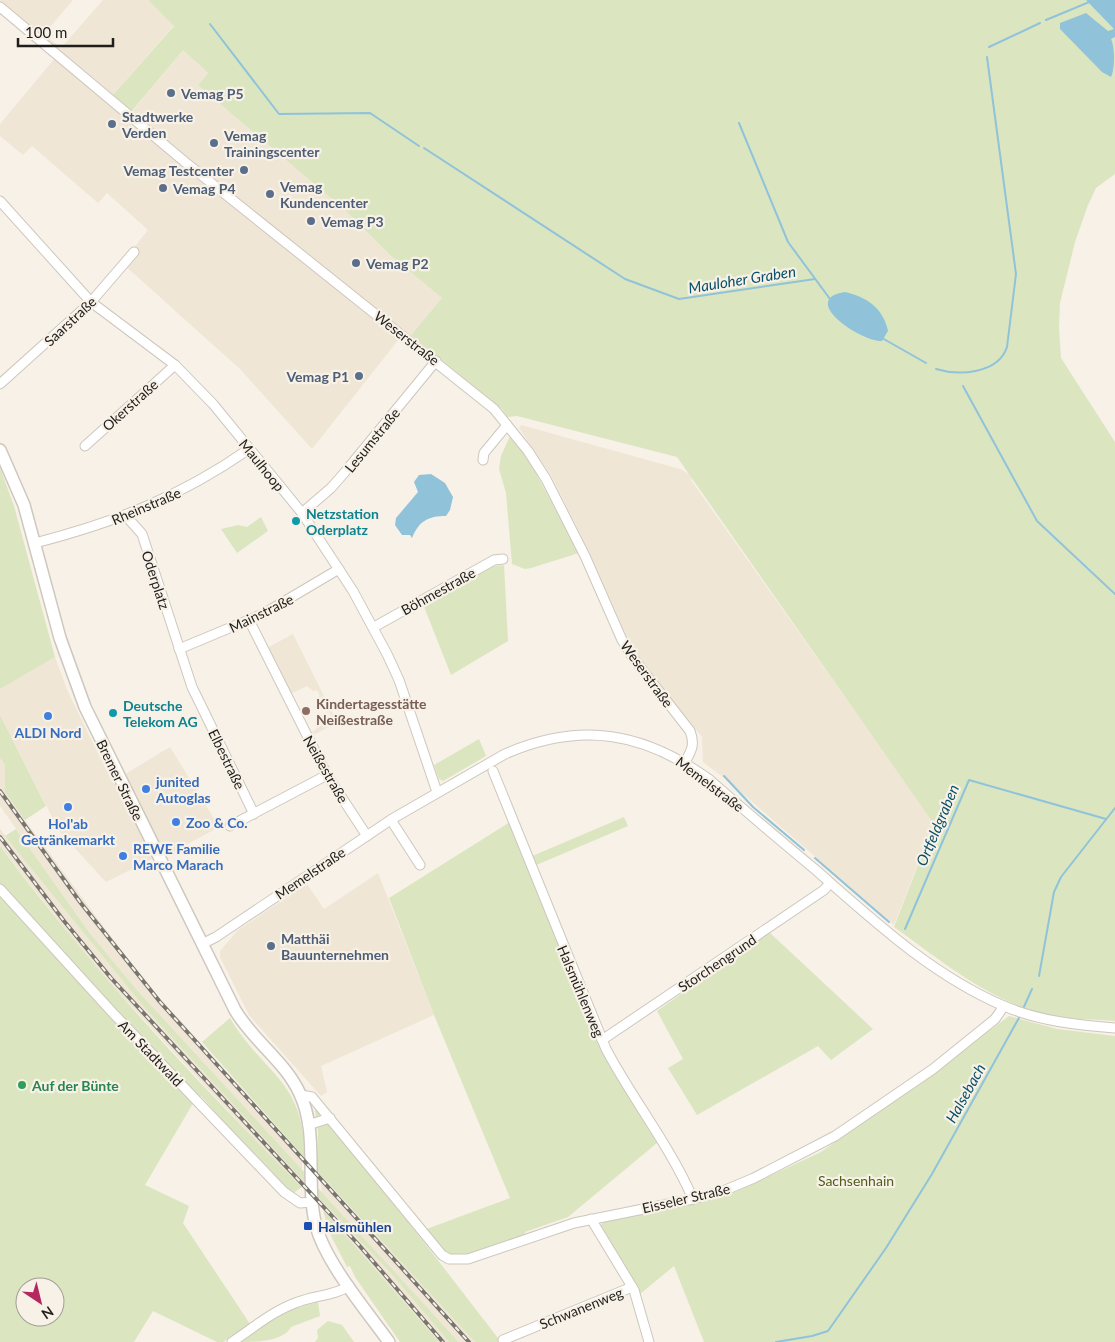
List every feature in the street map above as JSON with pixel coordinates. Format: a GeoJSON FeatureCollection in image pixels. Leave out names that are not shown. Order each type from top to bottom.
{"type":"FeatureCollection","features":[{"type":"Feature","properties":{"kind":"main road","name":"Bremer Straße"},"geometry":{"type":"LineString","coordinates":[[0,450],[24,505],[60,638],[79,693],[241,1021],[288,1073],[301,1095],[308,1125],[312,1202],[316,1226],[323,1245],[349,1286],[389,1342]]}},
{"type":"Feature","properties":{"kind":"street","name":"Weserstraße"},"geometry":{"type":"LineString","coordinates":[[0,7],[185,162],[494,409],[528,451],[546,479],[586,556],[629,652],[690,731],[693,749],[685,762]]}},
{"type":"Feature","properties":{"kind":"street","name":"Maulhoop"},"geometry":{"type":"LineString","coordinates":[[0,201],[91,302],[175,365],[213,404],[302,513],[374,627],[399,680],[437,792]]}},
{"type":"Feature","properties":{"kind":"street","name":"Saarstraße"},"geometry":{"type":"LineString","coordinates":[[0,384],[91,302],[134,252]]}},
{"type":"Feature","properties":{"kind":"street","name":"Lesumstraße"},"geometry":{"type":"LineString","coordinates":[[302,513],[336,483],[436,361]]}},
{"type":"Feature","properties":{"kind":"street","name":"Okerstraße"},"geometry":{"type":"LineString","coordinates":[[84,446],[175,365]]}},
{"type":"Feature","properties":{"kind":"street"},"geometry":{"type":"LineString","coordinates":[[483,460],[484,453],[507,425]]}},
{"type":"Feature","properties":{"kind":"street","name":"Rheinstraße"},"geometry":{"type":"LineString","coordinates":[[35,543],[126,516],[196,484],[249,449]]}},
{"type":"Feature","properties":{"kind":"street","name":"Oderplatz"},"geometry":{"type":"LineString","coordinates":[[126,516],[142,534],[179,649]]}},
{"type":"Feature","properties":{"kind":"street","name":"Böhmestraße"},"geometry":{"type":"LineString","coordinates":[[374,627],[494,560],[503,559]]}},
{"type":"Feature","properties":{"kind":"street","name":"Mainstraße"},"geometry":{"type":"LineString","coordinates":[[179,649],[249,620],[295,597],[339,569]]}},
{"type":"Feature","properties":{"kind":"street","name":"Neißestraße"},"geometry":{"type":"LineString","coordinates":[[249,620],[327,775],[367,836]]}},
{"type":"Feature","properties":{"kind":"street","name":"Elbestraße"},"geometry":{"type":"LineString","coordinates":[[179,649],[196,695],[254,814]]}},
{"type":"Feature","properties":{"kind":"street","name":"Memelstraße"},"geometry":{"type":"LineString","coordinates":[[202,944],[216,938],[391,820],[505,754],[523,746],[560,737],[596,735],[621,738],[665,751],[685,762],[710,780],[925,962],[959,984],[1004,1006]]}},
{"type":"Feature","properties":{"kind":"street","name":"Halsmühlenweg"},"geometry":{"type":"LineString","coordinates":[[492,771],[602,1040],[619,1074],[680,1169],[693,1199]]}},
{"type":"Feature","properties":{"kind":"street"},"geometry":{"type":"LineString","coordinates":[[230,826],[327,775]]}},
{"type":"Feature","properties":{"kind":"street"},"geometry":{"type":"LineString","coordinates":[[391,820],[420,865]]}},
{"type":"Feature","properties":{"kind":"street","name":"Storchengrund"},"geometry":{"type":"LineString","coordinates":[[602,1040],[824,890],[830,883]]}},
{"type":"Feature","properties":{"kind":"street","name":"Am Stadtwald"},"geometry":{"type":"LineString","coordinates":[[0,889],[112,1012],[284,1192],[300,1203],[312,1202]]}},
{"type":"Feature","properties":{"kind":"street"},"geometry":{"type":"LineString","coordinates":[[1004,1006],[1054,1021],[1115,1028]]}},
{"type":"Feature","properties":{"kind":"street","name":"Eisseler Straße"},"geometry":{"type":"LineString","coordinates":[[301,1095],[312,1097],[414,1224],[448,1259],[468,1259],[591,1219],[693,1199],[723,1191],[754,1178],[835,1136],[933,1069],[995,1019],[1004,1006]]}},
{"type":"Feature","properties":{"kind":"street"},"geometry":{"type":"LineString","coordinates":[[308,1125],[330,1118]]}},
{"type":"Feature","properties":{"kind":"street"},"geometry":{"type":"LineString","coordinates":[[591,1219],[632,1287],[649,1342]]}},
{"type":"Feature","properties":{"kind":"street"},"geometry":{"type":"LineString","coordinates":[[232,1342],[286,1306],[316,1296],[338,1292],[349,1286]]}},
{"type":"Feature","properties":{"kind":"street","name":"Schwanenweg"},"geometry":{"type":"LineString","coordinates":[[503,1340],[632,1287]]}},
{"type":"Feature","properties":{"kind":"shaded area"},"geometry":{"type":"Polygon","coordinates":[[[0,0],[73,0],[44,34],[61,48],[103,0],[148,0],[174,25],[113,95],[91,76],[85,83],[127,118],[183,50],[208,73],[198,85],[347,212],[389,254],[442,298],[411,335],[357,293],[351,302],[399,339],[312,449],[240,369],[122,263],[148,230],[107,193],[98,203],[32,146],[23,155],[0,136],[0,124],[56,57],[0,11],[0,0]]]}},
{"type":"Feature","properties":{"kind":"shaded area"},"geometry":{"type":"Polygon","coordinates":[[[521,425],[680,469],[693,476],[691,480],[934,823],[894,925],[727,780],[703,762],[702,737],[634,653],[591,556],[552,477],[519,428],[521,425]]]}},
{"type":"Feature","properties":{"kind":"shaded area"},"geometry":{"type":"Polygon","coordinates":[[[293,634],[337,722],[312,736],[311,733],[329,719],[328,717],[331,715],[327,708],[323,709],[317,697],[320,696],[317,690],[313,691],[307,686],[290,694],[267,648],[293,634]]]}},
{"type":"Feature","properties":{"kind":"shaded area"},"geometry":{"type":"Polygon","coordinates":[[[55,657],[68,692],[112,782],[170,747],[219,827],[160,859],[158,856],[106,882],[60,832],[0,715],[0,689],[55,657]]]}},
{"type":"Feature","properties":{"kind":"shaded area"},"geometry":{"type":"Polygon","coordinates":[[[0,758],[5,765],[5,792],[25,820],[143,980],[302,1155],[302,1170],[136,989],[89,932],[0,806],[0,758]]]}},
{"type":"Feature","properties":{"kind":"shaded area"},"geometry":{"type":"Polygon","coordinates":[[[0,829],[144,1007],[306,1184],[304,1186],[302,1187],[255,1140],[92,964],[0,846],[0,829]]]}},
{"type":"Feature","properties":{"kind":"shaded area"},"geometry":{"type":"Polygon","coordinates":[[[378,873],[434,1015],[321,1066],[327,1092],[321,1096],[249,1015],[220,957],[220,951],[237,931],[307,884],[324,909],[378,873]]]}},
{"type":"Feature","properties":{"kind":"shaded area"},"geometry":{"type":"Polygon","coordinates":[[[320,1176],[475,1342],[458,1342],[322,1192],[320,1176]]]}},
{"type":"Feature","properties":{"kind":"shaded area"},"geometry":{"type":"Polygon","coordinates":[[[320,1199],[389,1271],[449,1342],[439,1342],[323,1210],[320,1199]]]}},
{"type":"Feature","properties":{"kind":"green space"},"geometry":{"type":"Polygon","coordinates":[[[148,0],[1115,0],[1115,174],[1096,188],[1088,205],[1075,242],[1060,303],[1059,328],[1061,358],[1115,442],[1115,1021],[1054,1016],[1011,1002],[970,981],[894,927],[934,824],[677,457],[517,416],[507,417],[502,409],[411,335],[442,298],[389,254],[347,212],[198,85],[208,73],[183,50],[132,111],[113,95],[174,26],[148,0]]]}},
{"type":"Feature","properties":{"kind":"green space"},"geometry":{"type":"Polygon","coordinates":[[[510,436],[524,451],[579,553],[525,569],[512,564],[506,493],[499,469],[501,456],[510,436]]]}},
{"type":"Feature","properties":{"kind":"green space"},"geometry":{"type":"Polygon","coordinates":[[[0,468],[14,506],[55,657],[0,689],[0,468]]]}},
{"type":"Feature","properties":{"kind":"green space"},"geometry":{"type":"Polygon","coordinates":[[[261,517],[268,531],[237,553],[221,529],[238,525],[247,527],[261,517]]]}},
{"type":"Feature","properties":{"kind":"green space"},"geometry":{"type":"Polygon","coordinates":[[[504,565],[508,641],[451,675],[423,604],[486,567],[504,565]]]}},
{"type":"Feature","properties":{"kind":"green space"},"geometry":{"type":"Polygon","coordinates":[[[0,715],[46,806],[25,820],[5,792],[5,765],[0,758],[0,715]]]}},
{"type":"Feature","properties":{"kind":"green space"},"geometry":{"type":"Polygon","coordinates":[[[479,739],[486,756],[443,781],[439,779],[434,765],[479,739]]]}},
{"type":"Feature","properties":{"kind":"green space"},"geometry":{"type":"Polygon","coordinates":[[[624,817],[628,826],[534,866],[530,857],[624,817]]]}},
{"type":"Feature","properties":{"kind":"green space"},"geometry":{"type":"Polygon","coordinates":[[[510,822],[604,1053],[657,1143],[568,1217],[525,1232],[526,1236],[484,1252],[461,1256],[451,1255],[440,1249],[424,1230],[510,1198],[434,1015],[389,898],[510,822]]]}},
{"type":"Feature","properties":{"kind":"green space"},"geometry":{"type":"Polygon","coordinates":[[[16,829],[89,932],[136,989],[306,1174],[306,1184],[144,1007],[5,836],[16,829]]]}},
{"type":"Feature","properties":{"kind":"green space"},"geometry":{"type":"Polygon","coordinates":[[[0,846],[70,936],[145,1022],[222,1106],[302,1187],[292,1194],[275,1180],[201,1096],[192,1105],[145,1185],[189,1206],[183,1223],[250,1324],[223,1342],[217,1342],[153,1311],[134,1342],[0,1342],[0,846]]]}},
{"type":"Feature","properties":{"kind":"green space"},"geometry":{"type":"Polygon","coordinates":[[[769,932],[873,1029],[831,1060],[818,1046],[697,1115],[668,1068],[683,1059],[657,1011],[769,932]]]}},
{"type":"Feature","properties":{"kind":"green space","name":"Sachsenhain"},"geometry":{"type":"Polygon","coordinates":[[[1009,1016],[1057,1029],[1115,1036],[1115,1342],[704,1342],[674,1266],[640,1294],[601,1225],[606,1219],[711,1200],[737,1191],[821,1152],[915,1086],[1009,1016]]]}},
{"type":"Feature","properties":{"kind":"green space"},"geometry":{"type":"Polygon","coordinates":[[[230,1018],[242,1037],[290,1094],[298,1111],[303,1131],[304,1157],[202,1042],[230,1018]]]}},
{"type":"Feature","properties":{"kind":"green space"},"geometry":{"type":"Polygon","coordinates":[[[314,1104],[372,1175],[501,1342],[475,1342],[318,1172],[318,1132],[314,1104]]]}},
{"type":"Feature","properties":{"kind":"green space"},"geometry":{"type":"Polygon","coordinates":[[[318,1188],[458,1342],[449,1342],[389,1271],[318,1197],[318,1188]]]}},
{"type":"Feature","properties":{"kind":"green space"},"geometry":{"type":"Polygon","coordinates":[[[323,1210],[439,1342],[400,1342],[355,1277],[350,1266],[347,1267],[329,1232],[323,1210]]]}},
{"type":"Feature","properties":{"kind":"green space"},"geometry":{"type":"Polygon","coordinates":[[[318,1302],[320,1316],[291,1327],[282,1336],[268,1340],[236,1342],[282,1312],[318,1302]]]}},
{"type":"Feature","properties":{"kind":"green space"},"geometry":{"type":"Polygon","coordinates":[[[328,1321],[342,1325],[354,1342],[315,1342],[318,1338],[317,1330],[328,1321]]]}},
{"type":"Feature","properties":{"kind":"water"},"geometry":{"type":"Polygon","coordinates":[[[1086,0],[1115,0],[1115,37],[1111,39],[1114,64],[1111,77],[1102,72],[1060,29],[1060,23],[1086,13],[1108,31],[1114,29],[1086,0]]]}},
{"type":"Feature","properties":{"kind":"water"},"geometry":{"type":"Polygon","coordinates":[[[845,292],[867,300],[878,310],[886,323],[888,331],[882,341],[860,335],[838,320],[830,311],[828,303],[832,296],[845,292]]]}},
{"type":"Feature","properties":{"kind":"water"},"geometry":{"type":"Polygon","coordinates":[[[431,474],[445,483],[453,497],[450,510],[446,516],[429,518],[418,527],[412,538],[410,535],[402,535],[395,525],[396,518],[418,492],[414,482],[419,475],[431,474]]]}},
{"type":"Feature","properties":{"kind":"waterway","name":"Mauloher Graben"},"geometry":{"type":"LineString","coordinates":[[1046,20],[1094,0]]}},
{"type":"Feature","properties":{"kind":"waterway","name":"Mauloher Graben"},"geometry":{"type":"LineString","coordinates":[[989,47],[1040,23]]}},
{"type":"Feature","properties":{"kind":"waterway","name":"Mauloher Graben"},"geometry":{"type":"LineString","coordinates":[[210,24],[279,114],[370,113],[419,146]]}},
{"type":"Feature","properties":{"kind":"waterway","name":"Mauloher Graben"},"geometry":{"type":"LineString","coordinates":[[936,369],[966,372],[987,368],[1002,356],[1007,347],[1016,274],[987,57]]}},
{"type":"Feature","properties":{"kind":"waterway"},"geometry":{"type":"LineString","coordinates":[[739,123],[788,242],[830,299]]}},
{"type":"Feature","properties":{"kind":"waterway","name":"Mauloher Graben"},"geometry":{"type":"LineString","coordinates":[[424,148],[625,279],[679,299],[815,279]]}},
{"type":"Feature","properties":{"kind":"waterway","name":"Mauloher Graben"},"geometry":{"type":"LineString","coordinates":[[882,338],[926,363]]}},
{"type":"Feature","properties":{"kind":"waterway"},"geometry":{"type":"LineString","coordinates":[[963,386],[1037,521],[1115,594]]}},
{"type":"Feature","properties":{"kind":"waterway","name":"Ortfeldgraben"},"geometry":{"type":"LineString","coordinates":[[724,776],[753,807],[804,850]]}},
{"type":"Feature","properties":{"kind":"waterway","name":"Ortfeldgraben"},"geometry":{"type":"LineString","coordinates":[[905,929],[969,780],[1106,819]]}},
{"type":"Feature","properties":{"kind":"waterway","name":"Halsebach"},"geometry":{"type":"LineString","coordinates":[[1039,976],[1054,892],[1061,877],[1115,808]]}},
{"type":"Feature","properties":{"kind":"waterway","name":"Ortfeldgraben"},"geometry":{"type":"LineString","coordinates":[[815,858],[889,922]]}},
{"type":"Feature","properties":{"kind":"waterway","name":"Halsebach"},"geometry":{"type":"LineString","coordinates":[[1023,1009],[1032,989]]}},
{"type":"Feature","properties":{"kind":"waterway","name":"Halsebach"},"geometry":{"type":"LineString","coordinates":[[776,1342],[812,1336],[828,1331],[886,1248],[932,1174],[1020,1016]]}},
{"type":"Feature","properties":{"kind":"railway"},"geometry":{"type":"LineString","coordinates":[[0,791],[80,902],[160,1002],[469,1342]]}},
{"type":"Feature","properties":{"kind":"railway"},"geometry":{"type":"LineString","coordinates":[[0,837],[64,921],[111,978],[358,1244],[443,1342]]}},
{"type":"Feature","properties":{"kind":"place","name":"Vemag P5"},"geometry":{"type":"Point","coordinates":[171,93]}},
{"type":"Feature","properties":{"kind":"place","name":"Stadtwerke Verden"},"geometry":{"type":"Point","coordinates":[112,124]}},
{"type":"Feature","properties":{"kind":"place","name":"Vemag Trainingscenter"},"geometry":{"type":"Point","coordinates":[214,143]}},
{"type":"Feature","properties":{"kind":"place","name":"Vemag Testcenter"},"geometry":{"type":"Point","coordinates":[244,170]}},
{"type":"Feature","properties":{"kind":"place","name":"Vemag P4"},"geometry":{"type":"Point","coordinates":[163,188]}},
{"type":"Feature","properties":{"kind":"place","name":"Vemag Kundencenter"},"geometry":{"type":"Point","coordinates":[270,194]}},
{"type":"Feature","properties":{"kind":"place","name":"Vemag P3"},"geometry":{"type":"Point","coordinates":[311,221]}},
{"type":"Feature","properties":{"kind":"place","name":"Vemag P2"},"geometry":{"type":"Point","coordinates":[356,263]}},
{"type":"Feature","properties":{"kind":"place","name":"Vemag P1"},"geometry":{"type":"Point","coordinates":[359,376]}},
{"type":"Feature","properties":{"kind":"place","name":"Netzstation Oderplatz"},"geometry":{"type":"Point","coordinates":[296,521]}},
{"type":"Feature","properties":{"kind":"place","name":"Kindertagesstätte Neißestraße"},"geometry":{"type":"Point","coordinates":[306,711]}},
{"type":"Feature","properties":{"kind":"place","name":"Deutsche Telekom AG"},"geometry":{"type":"Point","coordinates":[113,713]}},
{"type":"Feature","properties":{"kind":"place","name":"ALDI Nord"},"geometry":{"type":"Point","coordinates":[48,716]}},
{"type":"Feature","properties":{"kind":"place","name":"junited Autoglas"},"geometry":{"type":"Point","coordinates":[146,789]}},
{"type":"Feature","properties":{"kind":"place","name":"Hol'ab Getränkemarkt"},"geometry":{"type":"Point","coordinates":[68,807]}},
{"type":"Feature","properties":{"kind":"place","name":"Zoo & Co."},"geometry":{"type":"Point","coordinates":[176,822]}},
{"type":"Feature","properties":{"kind":"place","name":"REWE Familie Marco Marach"},"geometry":{"type":"Point","coordinates":[123,856]}},
{"type":"Feature","properties":{"kind":"place","name":"Matthäi Bauunternehmen"},"geometry":{"type":"Point","coordinates":[271,946]}},
{"type":"Feature","properties":{"kind":"place","name":"Auf der Bünte"},"geometry":{"type":"Point","coordinates":[22,1085]}},
{"type":"Feature","properties":{"kind":"place","name":"Halsmühlen"},"geometry":{"type":"Point","coordinates":[308,1226]}}]}
